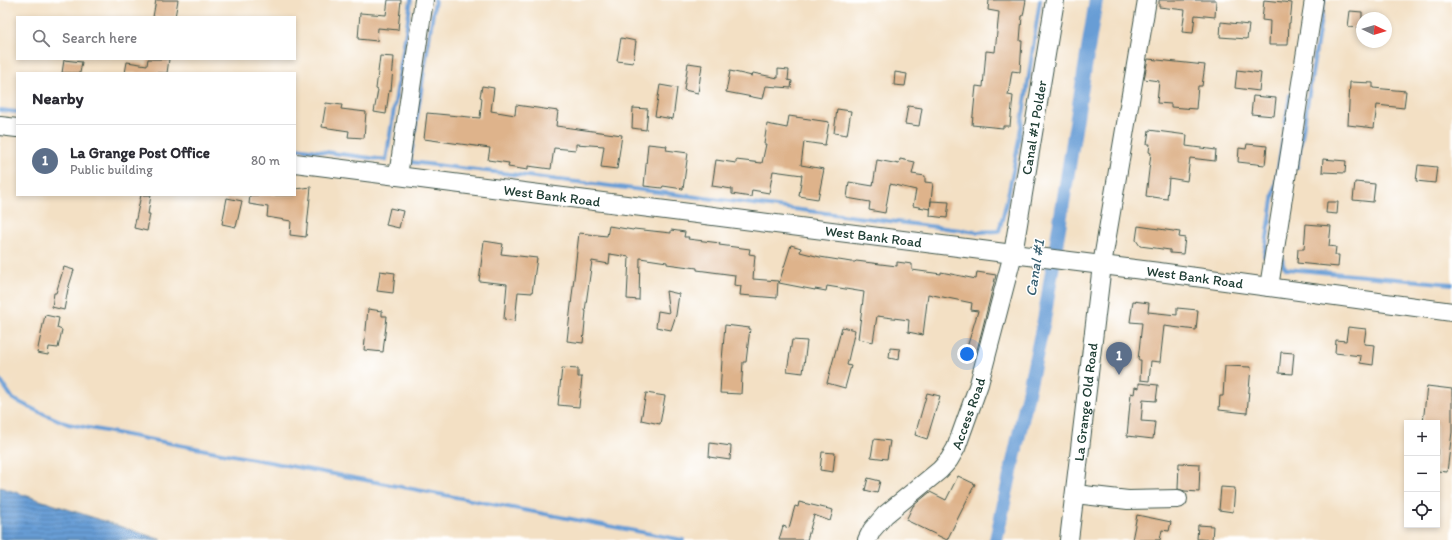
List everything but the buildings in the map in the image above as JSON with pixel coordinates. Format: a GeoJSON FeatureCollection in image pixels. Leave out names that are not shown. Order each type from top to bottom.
{"type":"FeatureCollection","features":[{"type":"Feature","properties":{"kind":"street"},"geometry":{"type":"LineString","coordinates":[[398,176],[424,0]]}},
{"type":"Feature","properties":{"kind":"street","name":"Canal #1 Polder"},"geometry":{"type":"LineString","coordinates":[[1022,255],[1055,0]]}},
{"type":"Feature","properties":{"kind":"street","name":"La Grange Old Road"},"geometry":{"type":"LineString","coordinates":[[1070,540],[1095,264],[1147,0]]}},
{"type":"Feature","properties":{"kind":"street"},"geometry":{"type":"LineString","coordinates":[[1268,287],[1314,0]]}},
{"type":"Feature","properties":{"kind":"street"},"geometry":{"type":"LineString","coordinates":[[0,126],[16,128]]}},
{"type":"Feature","properties":{"kind":"street","name":"West Bank Road"},"geometry":{"type":"LineString","coordinates":[[296,163],[1095,264],[1452,312]]}},
{"type":"Feature","properties":{"kind":"street","name":"Access Road"},"geometry":{"type":"LineString","coordinates":[[867,540],[878,521],[940,470],[949,460],[956,448],[1022,255]]}},
{"type":"Feature","properties":{"kind":"street"},"geometry":{"type":"LineString","coordinates":[[1075,494],[1128,500],[1178,499]]}},
{"type":"Feature","properties":{"kind":"water"},"geometry":{"type":"Polygon","coordinates":[[[0,487],[162,540],[0,540],[0,487]]]}},
{"type":"Feature","properties":{"kind":"waterway"},"geometry":{"type":"LineString","coordinates":[[296,148],[386,160],[411,0]]}},
{"type":"Feature","properties":{"kind":"waterway"},"geometry":{"type":"LineString","coordinates":[[435,0],[410,162],[977,232],[999,231],[1013,174],[1040,0]]}},
{"type":"Feature","properties":{"kind":"waterway","name":"Canal #1"},"geometry":{"type":"LineString","coordinates":[[996,540],[1044,320],[1096,0]]}},
{"type":"Feature","properties":{"kind":"waterway"},"geometry":{"type":"LineString","coordinates":[[1297,167],[1324,0]]}},
{"type":"Feature","properties":{"kind":"waterway"},"geometry":{"type":"LineString","coordinates":[[1264,256],[1290,95]]}},
{"type":"Feature","properties":{"kind":"waterway"},"geometry":{"type":"LineString","coordinates":[[0,110],[16,112]]}},
{"type":"Feature","properties":{"kind":"waterway"},"geometry":{"type":"LineString","coordinates":[[1282,257],[1283,265],[1287,269],[1452,284]]}},
{"type":"Feature","properties":{"kind":"waterway"},"geometry":{"type":"LineString","coordinates":[[0,380],[13,399],[68,424],[683,540]]}},
{"type":"Feature","properties":{"kind":"place","name":"La Grange Post Office"},"geometry":{"type":"Point","coordinates":[1119,375]}}]}
